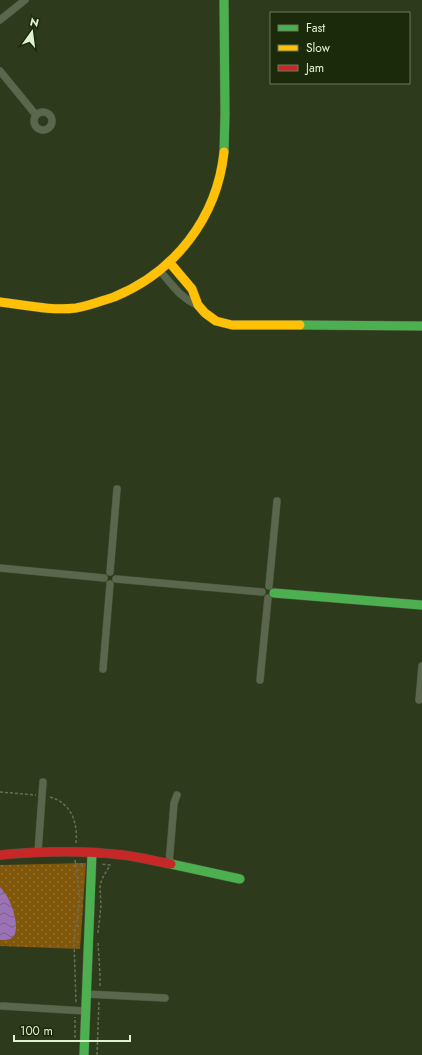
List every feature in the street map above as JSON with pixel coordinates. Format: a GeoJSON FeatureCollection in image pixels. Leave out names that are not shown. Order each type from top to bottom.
{"type":"FeatureCollection","features":[{"type":"Feature","properties":{"kind":"street"},"geometry":{"type":"LineString","coordinates":[[0,20],[25,0]]}},
{"type":"Feature","properties":{"kind":"street"},"geometry":{"type":"LineString","coordinates":[[0,302],[54,308],[79,307],[98,302],[119,295],[141,284],[170,263],[190,240],[206,214],[221,171],[225,129],[224,0]]}},
{"type":"Feature","properties":{"kind":"street"},"geometry":{"type":"LineString","coordinates":[[0,71],[36,115]]}},
{"type":"Feature","properties":{"kind":"street"},"geometry":{"type":"LineString","coordinates":[[170,263],[192,290],[198,305],[205,313],[212,319],[227,324],[422,326]]}},
{"type":"Feature","properties":{"kind":"street"},"geometry":{"type":"LineString","coordinates":[[160,271],[185,298],[198,305]]}},
{"type":"Feature","properties":{"kind":"street"},"geometry":{"type":"LineString","coordinates":[[110,572],[117,489]]}},
{"type":"Feature","properties":{"kind":"street"},"geometry":{"type":"LineString","coordinates":[[260,680],[270,592],[277,501]]}},
{"type":"Feature","properties":{"kind":"street"},"geometry":{"type":"LineString","coordinates":[[0,568],[104,578],[105,581],[110,584]]}},
{"type":"Feature","properties":{"kind":"street"},"geometry":{"type":"LineString","coordinates":[[104,578],[105,574],[110,572]]}},
{"type":"Feature","properties":{"kind":"street"},"geometry":{"type":"LineString","coordinates":[[110,572],[114,574],[116,579]]}},
{"type":"Feature","properties":{"kind":"street"},"geometry":{"type":"LineString","coordinates":[[116,579],[262,592],[263,588],[270,592],[422,606]]}},
{"type":"Feature","properties":{"kind":"street"},"geometry":{"type":"LineString","coordinates":[[110,584],[116,579]]}},
{"type":"Feature","properties":{"kind":"street"},"geometry":{"type":"LineString","coordinates":[[103,668],[110,584]]}},
{"type":"Feature","properties":{"kind":"street"},"geometry":{"type":"LineString","coordinates":[[419,700],[422,666]]}},
{"type":"Feature","properties":{"kind":"street"},"geometry":{"type":"LineString","coordinates":[[38,852],[43,782]]}},
{"type":"Feature","properties":{"kind":"street"},"geometry":{"type":"LineString","coordinates":[[169,864],[174,802],[177,794]]}},
{"type":"Feature","properties":{"kind":"street"},"geometry":{"type":"LineString","coordinates":[[0,855],[38,852],[75,852],[122,855],[240,879]]}},
{"type":"Feature","properties":{"kind":"street"},"geometry":{"type":"LineString","coordinates":[[84,1055],[92,853]]}},
{"type":"Feature","properties":{"kind":"street"},"geometry":{"type":"LineString","coordinates":[[86,994],[165,998]]}},
{"type":"Feature","properties":{"kind":"street"},"geometry":{"type":"LineString","coordinates":[[2,1006],[86,1011]]}},
{"type":"Feature","properties":{"kind":"path"},"geometry":{"type":"LineString","coordinates":[[0,792],[50,797],[66,806],[75,822],[75,864],[80,899],[74,941],[76,979],[75,1040]]}},
{"type":"Feature","properties":{"kind":"path"},"geometry":{"type":"LineString","coordinates":[[98,934],[101,915],[101,882],[110,865]]}},
{"type":"Feature","properties":{"kind":"path"},"geometry":{"type":"LineString","coordinates":[[97,1055],[100,994],[98,939]]}},
{"type":"Feature","properties":{"kind":"shaded area"},"geometry":{"type":"Polygon","coordinates":[[[86,863],[80,949],[0,946],[0,865],[86,863]]]}},
{"type":"Feature","properties":{"kind":"water"},"geometry":{"type":"Polygon","coordinates":[[[0,887],[8,898],[16,921],[14,936],[6,940],[0,940],[0,887]]]}},
{"type":"Feature","properties":{"kind":"traffic: fast"},"geometry":{"type":"LineString","coordinates":[[224,0],[224,152]]}},
{"type":"Feature","properties":{"kind":"traffic: fast"},"geometry":{"type":"LineString","coordinates":[[300,325],[422,326]]}},
{"type":"Feature","properties":{"kind":"traffic: fast"},"geometry":{"type":"LineString","coordinates":[[274,593],[421,605]]}},
{"type":"Feature","properties":{"kind":"traffic: fast"},"geometry":{"type":"LineString","coordinates":[[84,1055],[92,853]]}},
{"type":"Feature","properties":{"kind":"traffic: fast"},"geometry":{"type":"LineString","coordinates":[[171,864],[240,879]]}},
{"type":"Feature","properties":{"kind":"traffic: slow"},"geometry":{"type":"LineString","coordinates":[[0,302],[48,308],[76,308],[114,297],[136,286],[156,273],[174,258],[189,240],[202,220],[212,199],[220,176],[224,152]]}},
{"type":"Feature","properties":{"kind":"traffic: slow"},"geometry":{"type":"LineString","coordinates":[[170,263],[192,289],[198,305],[205,313],[216,321],[232,325],[300,325]]}},
{"type":"Feature","properties":{"kind":"traffic: jam"},"geometry":{"type":"LineString","coordinates":[[0,855],[46,852],[92,852],[129,856],[171,864]]}}]}
